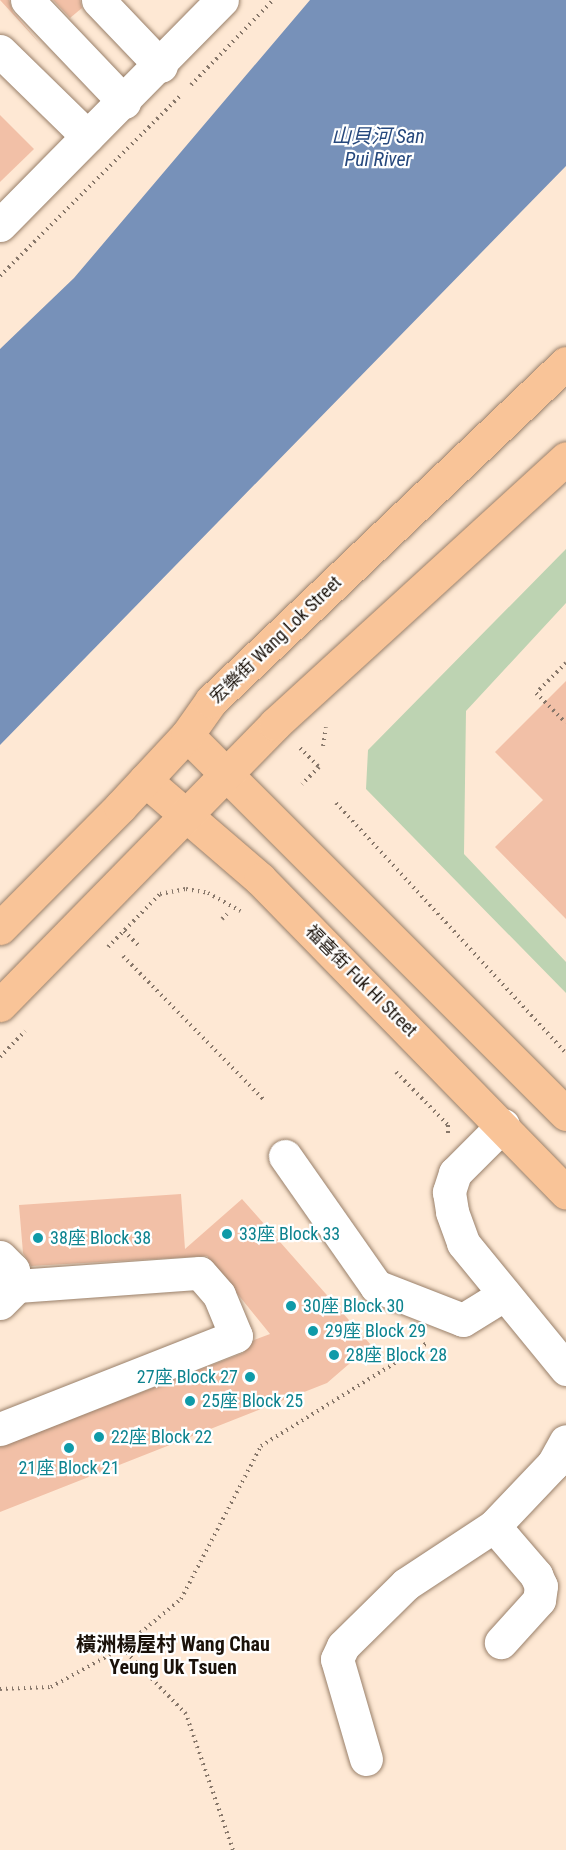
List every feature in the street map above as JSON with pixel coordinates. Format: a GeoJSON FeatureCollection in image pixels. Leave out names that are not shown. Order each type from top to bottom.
{"type":"FeatureCollection","features":[{"type":"Feature","properties":{"kind":"main road","name":"宏樂街 Wang Lok Street"},"geometry":{"type":"LineString","coordinates":[[0,928],[187,735],[211,701],[566,363]]}},
{"type":"Feature","properties":{"kind":"main road"},"geometry":{"type":"LineString","coordinates":[[0,1005],[228,773],[566,458]]}},
{"type":"Feature","properties":{"kind":"main road"},"geometry":{"type":"LineString","coordinates":[[187,735],[228,773],[566,1114]]}},
{"type":"Feature","properties":{"kind":"main road","name":"福喜街 Fuk Hi Street"},"geometry":{"type":"LineString","coordinates":[[145,780],[188,814],[266,885],[503,1125],[566,1193]]}},
{"type":"Feature","properties":{"kind":"street"},"geometry":{"type":"LineString","coordinates":[[27,0],[124,102]]}},
{"type":"Feature","properties":{"kind":"street"},"geometry":{"type":"LineString","coordinates":[[98,0],[161,66]]}},
{"type":"Feature","properties":{"kind":"street"},"geometry":{"type":"LineString","coordinates":[[0,225],[87,136],[161,66],[222,0]]}},
{"type":"Feature","properties":{"kind":"street"},"geometry":{"type":"LineString","coordinates":[[0,51],[87,136]]}},
{"type":"Feature","properties":{"kind":"street"},"geometry":{"type":"LineString","coordinates":[[503,1125],[455,1173],[449,1192],[463,1243],[566,1370]]}},
{"type":"Feature","properties":{"kind":"street"},"geometry":{"type":"LineString","coordinates":[[285,1156],[376,1286],[464,1320],[505,1294]]}},
{"type":"Feature","properties":{"kind":"street"},"geometry":{"type":"LineString","coordinates":[[0,1257],[13,1270],[8,1294],[200,1273],[219,1294],[236,1336],[0,1429]]}},
{"type":"Feature","properties":{"kind":"street"},"geometry":{"type":"LineString","coordinates":[[366,1759],[337,1659],[343,1646],[406,1584],[494,1526],[553,1464],[566,1441]]}},
{"type":"Feature","properties":{"kind":"street"},"geometry":{"type":"LineString","coordinates":[[494,1526],[536,1575],[541,1586],[539,1600],[501,1642]]}},
{"type":"Feature","properties":{"kind":"path"},"geometry":{"type":"LineString","coordinates":[[0,276],[273,0]]}},
{"type":"Feature","properties":{"kind":"path"},"geometry":{"type":"LineString","coordinates":[[566,663],[536,693],[566,723]]}},
{"type":"Feature","properties":{"kind":"path"},"geometry":{"type":"LineString","coordinates":[[323,746],[324,728]]}},
{"type":"Feature","properties":{"kind":"path"},"geometry":{"type":"LineString","coordinates":[[300,748],[319,767],[302,784]]}},
{"type":"Feature","properties":{"kind":"path"},"geometry":{"type":"LineString","coordinates":[[336,803],[566,1053]]}},
{"type":"Feature","properties":{"kind":"path"},"geometry":{"type":"LineString","coordinates":[[99,956],[160,894],[186,889],[223,899],[234,906]]}},
{"type":"Feature","properties":{"kind":"path"},"geometry":{"type":"LineString","coordinates":[[222,919],[227,914]]}},
{"type":"Feature","properties":{"kind":"path"},"geometry":{"type":"LineString","coordinates":[[124,931],[140,947]]}},
{"type":"Feature","properties":{"kind":"path"},"geometry":{"type":"LineString","coordinates":[[123,956],[263,1099]]}},
{"type":"Feature","properties":{"kind":"path"},"geometry":{"type":"LineString","coordinates":[[0,1056],[33,1023]]}},
{"type":"Feature","properties":{"kind":"path"},"geometry":{"type":"LineString","coordinates":[[0,1689],[51,1687],[122,1648],[181,1599],[261,1446],[464,1320]]}},
{"type":"Feature","properties":{"kind":"path"},"geometry":{"type":"LineString","coordinates":[[122,1648],[186,1713],[233,1850]]}},
{"type":"Feature","properties":{"kind":"green space"},"geometry":{"type":"Polygon","coordinates":[[[566,549],[566,603],[466,711],[464,854],[566,962],[566,993],[366,789],[368,750],[566,549]]]}},
{"type":"Feature","properties":{"kind":"water","name":"山貝河 San Pui River"},"geometry":{"type":"Polygon","coordinates":[[[310,0],[566,0],[566,166],[0,745],[0,349],[74,278],[310,0]]]}},
{"type":"Feature","properties":{"kind":"building"},"geometry":{"type":"Polygon","coordinates":[[[0,0],[9,0],[13,12],[42,46],[0,0]]]}},
{"type":"Feature","properties":{"kind":"building"},"geometry":{"type":"Polygon","coordinates":[[[53,0],[80,0],[82,8],[70,18],[53,0]]]}},
{"type":"Feature","properties":{"kind":"building"},"geometry":{"type":"Polygon","coordinates":[[[0,115],[34,149],[0,182],[0,115]]]}},
{"type":"Feature","properties":{"kind":"building"},"geometry":{"type":"Polygon","coordinates":[[[566,681],[566,919],[495,847],[543,800],[495,752],[566,681]]]}},
{"type":"Feature","properties":{"kind":"building"},"geometry":{"type":"Polygon","coordinates":[[[181,1194],[185,1249],[242,1199],[371,1345],[327,1383],[0,1512],[0,1447],[243,1353],[254,1340],[270,1334],[207,1256],[31,1266],[23,1253],[19,1205],[181,1194]]]}},
{"type":"Feature","properties":{"kind":"place","name":"33座 Block 33"},"geometry":{"type":"Point","coordinates":[227,1234]}},
{"type":"Feature","properties":{"kind":"place","name":"38座 Block 38"},"geometry":{"type":"Point","coordinates":[38,1238]}},
{"type":"Feature","properties":{"kind":"place","name":"30座 Block 30"},"geometry":{"type":"Point","coordinates":[291,1306]}},
{"type":"Feature","properties":{"kind":"place","name":"29座 Block 29"},"geometry":{"type":"Point","coordinates":[313,1331]}},
{"type":"Feature","properties":{"kind":"place","name":"28座 Block 28"},"geometry":{"type":"Point","coordinates":[334,1355]}},
{"type":"Feature","properties":{"kind":"place","name":"27座 Block 27"},"geometry":{"type":"Point","coordinates":[250,1377]}},
{"type":"Feature","properties":{"kind":"place","name":"25座 Block 25"},"geometry":{"type":"Point","coordinates":[190,1401]}},
{"type":"Feature","properties":{"kind":"place","name":"22座 Block 22"},"geometry":{"type":"Point","coordinates":[99,1437]}},
{"type":"Feature","properties":{"kind":"place","name":"21座 Block 21"},"geometry":{"type":"Point","coordinates":[69,1448]}},
{"type":"Feature","properties":{"kind":"district","name":"橫洲楊屋村 Wang Chau Yeung Uk Tsuen"},"geometry":{"type":"Point","coordinates":[173,1656]}}]}
